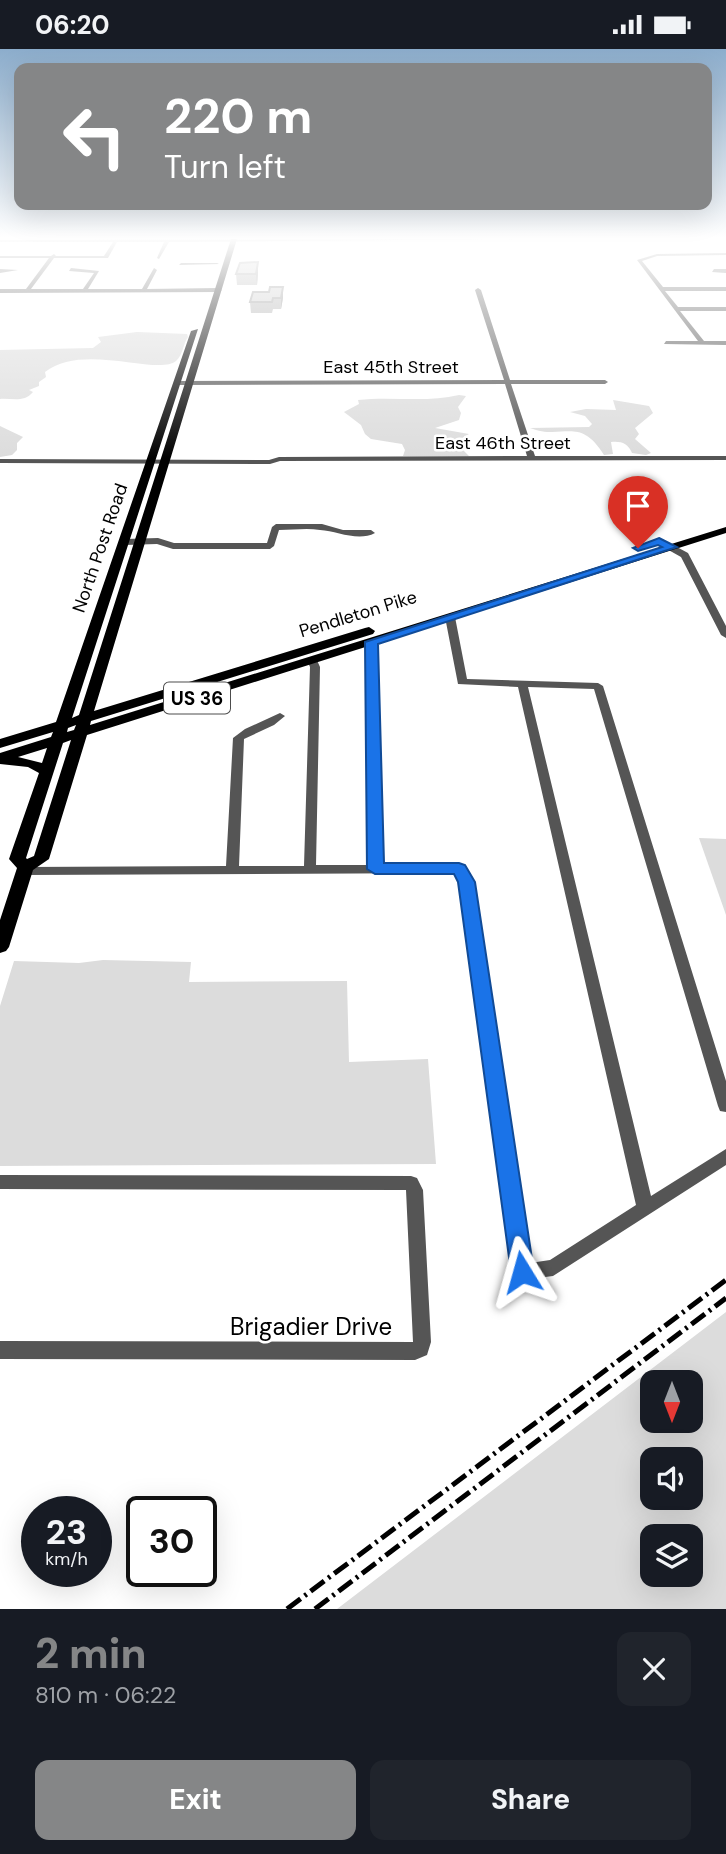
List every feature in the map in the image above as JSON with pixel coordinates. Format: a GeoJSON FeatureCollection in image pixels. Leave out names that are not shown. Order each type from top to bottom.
{"type":"FeatureCollection","features":[{"type":"Feature","properties":{"kind":"main road","name":"North Post Road"},"geometry":{"type":"LineString","coordinates":[[26,869],[17,859],[153,460],[184,383],[206,312]]}},
{"type":"Feature","properties":{"kind":"main road","name":"North Post Road"},"geometry":{"type":"LineString","coordinates":[[0,947],[26,869],[41,859],[167,460],[184,383]]}},
{"type":"Feature","properties":{"kind":"main road","name":"Pendleton Pike"},"geometry":{"type":"LineString","coordinates":[[0,744],[62,726],[83,726],[372,642],[665,544],[726,520]]}},
{"type":"Feature","properties":{"kind":"main road","name":"Pendleton Pike"},"geometry":{"type":"LineString","coordinates":[[0,759],[57,741],[83,726],[147,699],[665,544],[726,530]]}},
{"type":"Feature","properties":{"kind":"main road"},"geometry":{"type":"LineString","coordinates":[[95,688],[107,699],[147,699]]}},
{"type":"Feature","properties":{"kind":"main road"},"geometry":{"type":"LineString","coordinates":[[0,759],[32,764],[47,772]]}},
{"type":"Feature","properties":{"kind":"street"},"geometry":{"type":"LineString","coordinates":[[485,312],[532,459]]}},
{"type":"Feature","properties":{"kind":"street"},"geometry":{"type":"LineString","coordinates":[[678,312],[702,343]]}},
{"type":"Feature","properties":{"kind":"street"},"geometry":{"type":"LineString","coordinates":[[666,343],[726,343]]}},
{"type":"Feature","properties":{"kind":"street","name":"East 45th Street"},"geometry":{"type":"LineString","coordinates":[[184,383],[605,382]]}},
{"type":"Feature","properties":{"kind":"street","name":"East 46th Street"},"geometry":{"type":"LineString","coordinates":[[0,461],[47,463],[153,460],[270,462],[279,459],[726,458]]}},
{"type":"Feature","properties":{"kind":"street"},"geometry":{"type":"LineString","coordinates":[[125,542],[166,542],[173,546],[270,546],[276,527],[322,527],[342,533],[371,533]]}},
{"type":"Feature","properties":{"kind":"street"},"geometry":{"type":"LineString","coordinates":[[665,544],[685,555],[726,635]]}},
{"type":"Feature","properties":{"kind":"street"},"geometry":{"type":"LineString","coordinates":[[450,617],[462,682],[523,686],[598,686],[726,1106]]}},
{"type":"Feature","properties":{"kind":"street"},"geometry":{"type":"LineString","coordinates":[[372,642],[375,869]]}},
{"type":"Feature","properties":{"kind":"street"},"geometry":{"type":"LineString","coordinates":[[310,869],[316,712],[315,667],[312,660]]}},
{"type":"Feature","properties":{"kind":"street"},"geometry":{"type":"LineString","coordinates":[[523,686],[645,1207]]}},
{"type":"Feature","properties":{"kind":"street"},"geometry":{"type":"LineString","coordinates":[[232,870],[239,738],[249,730],[280,716]]}},
{"type":"Feature","properties":{"kind":"street"},"geometry":{"type":"LineString","coordinates":[[26,869],[459,869],[467,882],[522,1272],[553,1268],[726,1156]]}},
{"type":"Feature","properties":{"kind":"street","name":"Brigadier Drive"},"geometry":{"type":"LineString","coordinates":[[0,1182],[411,1183],[415,1190],[422,1342],[420,1348],[415,1351],[0,1350]]}},
{"type":"Feature","properties":{"kind":"shaded area"},"geometry":{"type":"Polygon","coordinates":[[[137,332],[187,334],[188,337],[178,359],[167,365],[79,360],[61,364],[45,372],[46,377],[39,382],[39,386],[29,390],[33,392],[26,398],[0,399],[0,350],[93,348],[101,342],[98,337],[137,332]]]}},
{"type":"Feature","properties":{"kind":"shaded area"},"geometry":{"type":"Polygon","coordinates":[[[466,396],[458,407],[461,413],[459,420],[435,428],[469,434],[455,442],[469,456],[403,456],[405,450],[402,444],[371,439],[361,425],[344,412],[359,404],[358,400],[434,399],[466,396]]]}},
{"type":"Feature","properties":{"kind":"shaded area"},"geometry":{"type":"Polygon","coordinates":[[[613,400],[649,406],[653,413],[635,428],[639,434],[635,439],[651,453],[632,453],[621,442],[611,442],[613,454],[604,455],[595,443],[578,432],[552,432],[530,428],[589,427],[592,424],[585,416],[570,412],[586,409],[616,410],[613,400]]]}},
{"type":"Feature","properties":{"kind":"shaded area"},"geometry":{"type":"Polygon","coordinates":[[[0,426],[23,437],[12,455],[0,457],[0,426]]]}},
{"type":"Feature","properties":{"kind":"shaded area"},"geometry":{"type":"Polygon","coordinates":[[[699,838],[726,839],[726,915],[699,838]]]}},
{"type":"Feature","properties":{"kind":"shaded area"},"geometry":{"type":"Polygon","coordinates":[[[103,960],[191,962],[189,982],[347,981],[349,1062],[428,1059],[436,1164],[0,1166],[0,1006],[14,961],[79,963],[103,960]]]}},
{"type":"Feature","properties":{"kind":"shaded area"},"geometry":{"type":"Polygon","coordinates":[[[726,1312],[726,1609],[337,1609],[640,1378],[640,1433],[704,1433],[704,1370],[650,1370],[726,1312]]]}},
{"type":"Feature","properties":{"kind":"railway"},"geometry":{"type":"LineString","coordinates":[[287,1609],[726,1280]]}},
{"type":"Feature","properties":{"kind":"railway"},"geometry":{"type":"LineString","coordinates":[[315,1609],[726,1298]]}},
{"type":"Feature","properties":{"kind":"route"},"geometry":{"type":"LineString","coordinates":[[522,1272],[467,882],[459,869],[375,869],[372,642],[671,547],[659,541],[638,548]]}}]}
